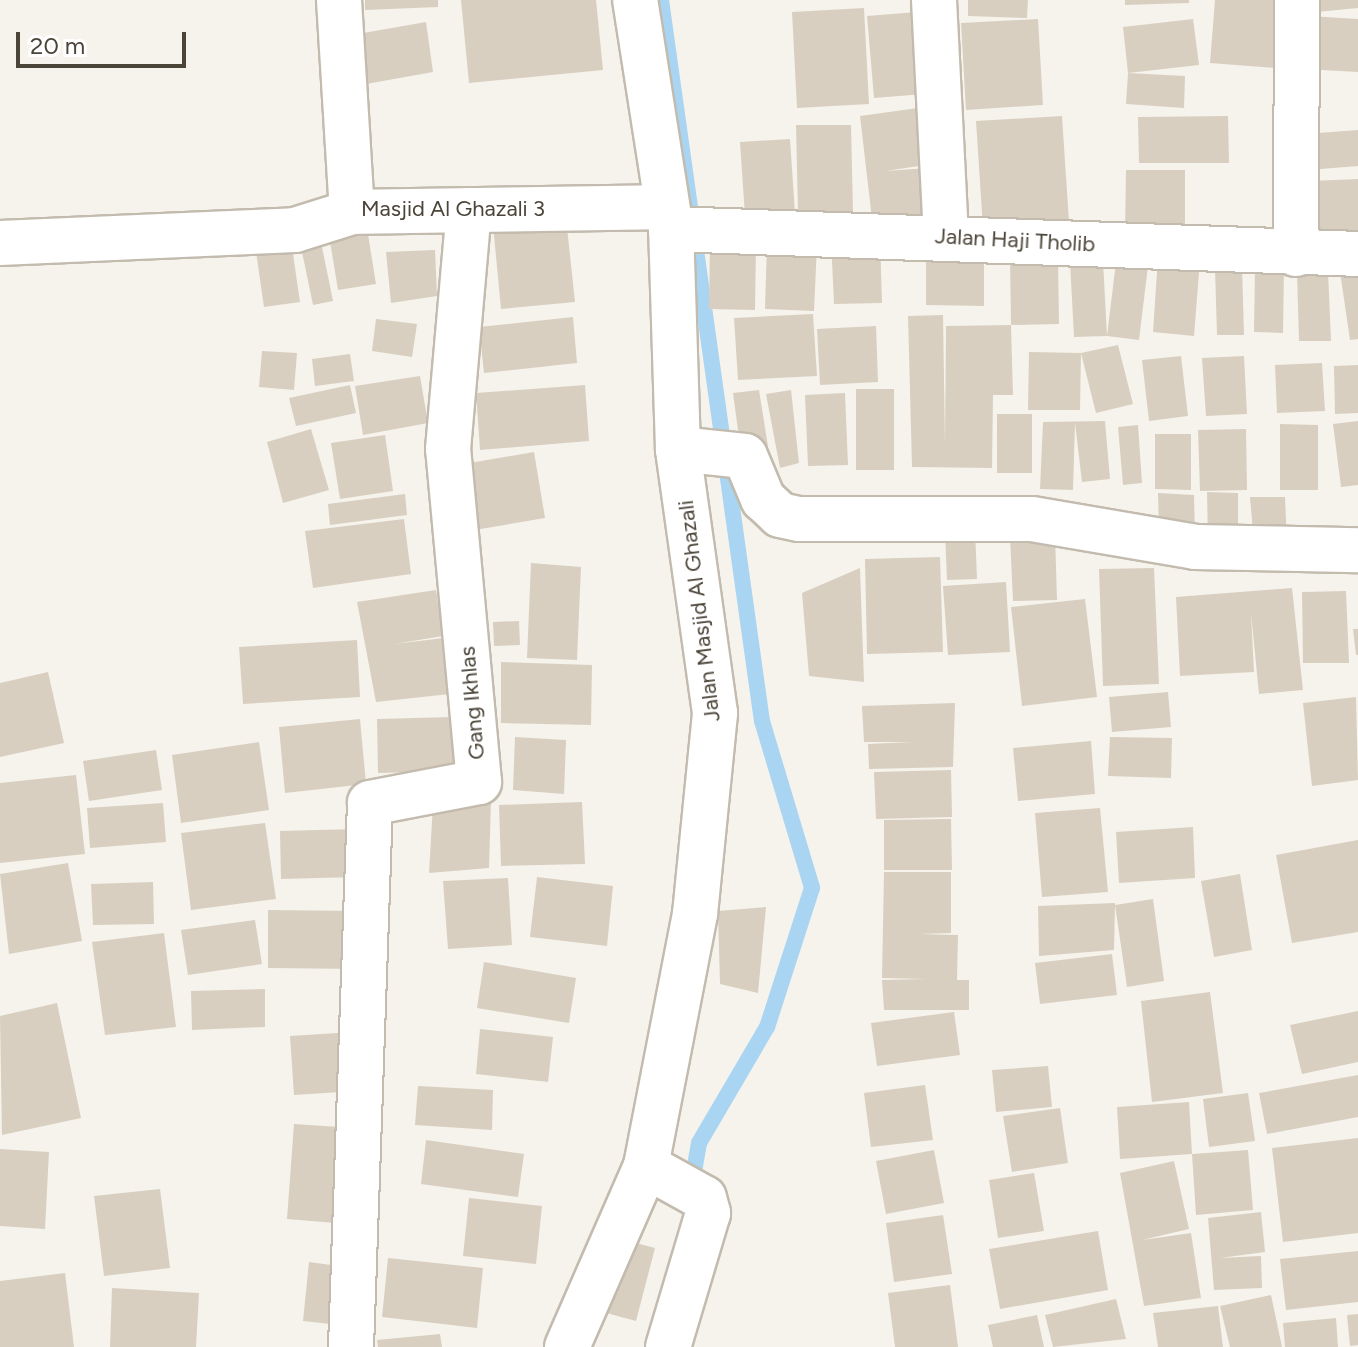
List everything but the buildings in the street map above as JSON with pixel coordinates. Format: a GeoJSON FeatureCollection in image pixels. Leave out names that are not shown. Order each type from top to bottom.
{"type":"FeatureCollection","features":[{"type":"Feature","properties":{"kind":"street","name":"Masjid Al Ghazali 3"},"geometry":{"type":"LineString","coordinates":[[339,0],[352,212],[469,210],[684,223]]}},
{"type":"Feature","properties":{"kind":"street","name":"Jalan Masjid Al Ghazali"},"geometry":{"type":"LineString","coordinates":[[567,1347],[676,1183],[695,914],[715,713],[690,451],[684,223],[635,0]]}},
{"type":"Feature","properties":{"kind":"street"},"geometry":{"type":"LineString","coordinates":[[934,0],[946,236]]}},
{"type":"Feature","properties":{"kind":"street"},"geometry":{"type":"LineString","coordinates":[[1296,254],[1297,0]]}},
{"type":"Feature","properties":{"kind":"street","name":"Gang Ikhlas"},"geometry":{"type":"LineString","coordinates":[[351,1347],[370,803],[479,782],[448,449],[469,210]]}},
{"type":"Feature","properties":{"kind":"street"},"geometry":{"type":"LineString","coordinates":[[0,243],[269,233],[352,212]]}},
{"type":"Feature","properties":{"kind":"street","name":"Jalan Haji Tholib"},"geometry":{"type":"LineString","coordinates":[[684,223],[1296,254],[1358,254]]}},
{"type":"Feature","properties":{"kind":"street"},"geometry":{"type":"LineString","coordinates":[[690,451],[745,456],[763,499],[780,515],[799,519],[1032,519],[1195,547],[1358,550]]}},
{"type":"Feature","properties":{"kind":"street"},"geometry":{"type":"LineString","coordinates":[[668,1347],[702,1241],[676,1183]]}},
{"type":"Feature","properties":{"kind":"waterway"},"geometry":{"type":"LineString","coordinates":[[661,0],[762,721],[812,888],[767,1027],[699,1143],[691,1189]]}}]}
